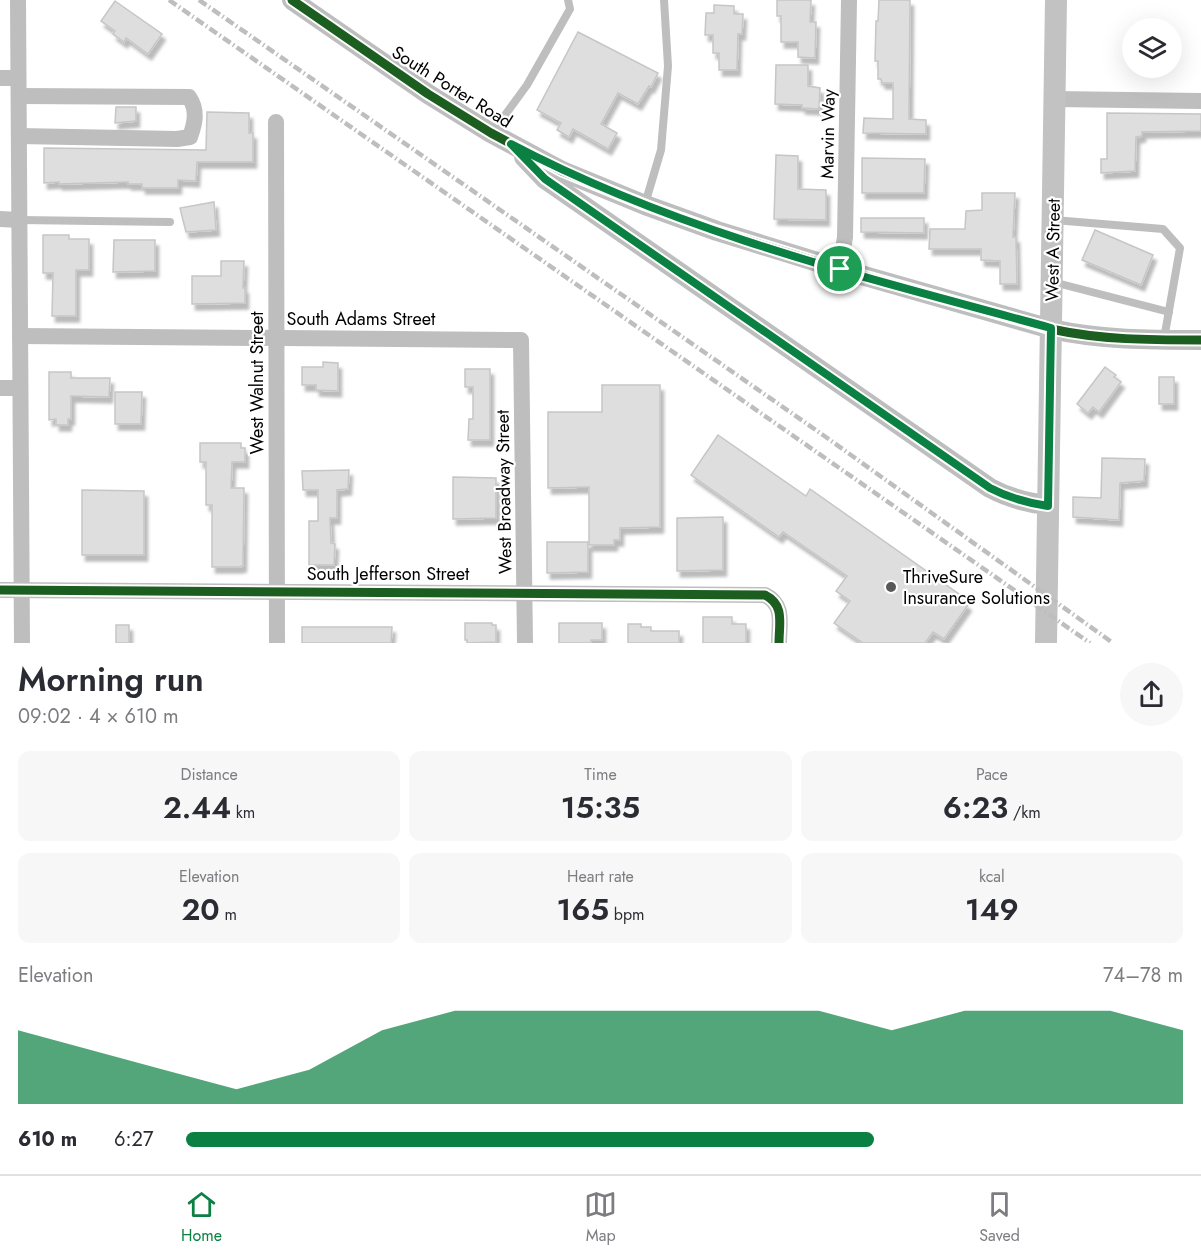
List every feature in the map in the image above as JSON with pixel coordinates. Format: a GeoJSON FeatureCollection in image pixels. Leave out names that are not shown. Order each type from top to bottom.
{"type":"FeatureCollection","features":[{"type":"Feature","properties":{"kind":"main road","name":"West A Street"},"geometry":{"type":"LineString","coordinates":[[1046,643],[1056,0]]}},
{"type":"Feature","properties":{"kind":"street"},"geometry":{"type":"LineString","coordinates":[[18,0],[22,643]]}},
{"type":"Feature","properties":{"kind":"street","name":"South Porter Road"},"geometry":{"type":"LineString","coordinates":[[292,0],[428,94],[491,133],[562,171],[645,205],[717,231],[840,269],[1083,336],[1201,340]]}},
{"type":"Feature","properties":{"kind":"street","name":"Marvin Way"},"geometry":{"type":"LineString","coordinates":[[840,269],[845,237],[849,0]]}},
{"type":"Feature","properties":{"kind":"street"},"geometry":{"type":"LineString","coordinates":[[0,78],[18,78]]}},
{"type":"Feature","properties":{"kind":"street"},"geometry":{"type":"LineString","coordinates":[[19,96],[189,97],[194,105],[194,124],[190,137],[177,139],[19,136]]}},
{"type":"Feature","properties":{"kind":"street"},"geometry":{"type":"LineString","coordinates":[[1054,99],[1201,101]]}},
{"type":"Feature","properties":{"kind":"street","name":"West Walnut Street"},"geometry":{"type":"LineString","coordinates":[[276,122],[277,643]]}},
{"type":"Feature","properties":{"kind":"street"},"geometry":{"type":"LineString","coordinates":[[511,144],[545,179],[990,488],[1026,503],[1048,506]]}},
{"type":"Feature","properties":{"kind":"street"},"geometry":{"type":"LineString","coordinates":[[0,219],[20,220]]}},
{"type":"Feature","properties":{"kind":"street","name":"South Adams Street"},"geometry":{"type":"LineString","coordinates":[[20,336],[521,339]]}},
{"type":"Feature","properties":{"kind":"street","name":"West Broadway Street"},"geometry":{"type":"LineString","coordinates":[[521,339],[525,643]]}},
{"type":"Feature","properties":{"kind":"street"},"geometry":{"type":"LineString","coordinates":[[0,388],[21,388]]}},
{"type":"Feature","properties":{"kind":"street","name":"South Jefferson Street"},"geometry":{"type":"LineString","coordinates":[[0,590],[276,590],[765,595],[775,600],[779,611],[779,643]]}},
{"type":"Feature","properties":{"kind":"lane"},"geometry":{"type":"LineString","coordinates":[[491,133],[527,85],[570,9],[568,0]]}},
{"type":"Feature","properties":{"kind":"lane"},"geometry":{"type":"LineString","coordinates":[[645,205],[661,150],[668,66],[664,0]]}},
{"type":"Feature","properties":{"kind":"lane"},"geometry":{"type":"LineString","coordinates":[[20,220],[170,222]]}},
{"type":"Feature","properties":{"kind":"lane"},"geometry":{"type":"LineString","coordinates":[[1054,220],[1163,229],[1180,248],[1164,340]]}},
{"type":"Feature","properties":{"kind":"lane"},"geometry":{"type":"LineString","coordinates":[[1052,281],[1169,312]]}},
{"type":"Feature","properties":{"kind":"building"},"geometry":{"type":"Polygon","coordinates":[[[777,0],[811,0],[810,22],[816,22],[815,58],[798,57],[798,42],[781,42],[781,16],[777,16],[777,0]]]}},
{"type":"Feature","properties":{"kind":"building"},"geometry":{"type":"Polygon","coordinates":[[[879,0],[910,0],[909,119],[926,120],[926,134],[863,133],[864,118],[893,119],[893,83],[882,83],[881,79],[878,79],[878,61],[875,61],[879,0]]]}},
{"type":"Feature","properties":{"kind":"building"},"geometry":{"type":"Polygon","coordinates":[[[115,1],[162,34],[148,54],[126,38],[124,42],[113,34],[115,31],[101,21],[115,1]]]}},
{"type":"Feature","properties":{"kind":"building"},"geometry":{"type":"Polygon","coordinates":[[[714,5],[734,6],[734,14],[743,14],[742,34],[738,34],[737,70],[719,70],[719,53],[713,53],[713,35],[705,35],[706,13],[714,13],[714,5]]]}},
{"type":"Feature","properties":{"kind":"building"},"geometry":{"type":"Polygon","coordinates":[[[578,32],[658,73],[638,104],[618,93],[601,124],[617,133],[608,149],[573,129],[569,137],[557,130],[561,123],[537,110],[578,32]]]}},
{"type":"Feature","properties":{"kind":"building"},"geometry":{"type":"Polygon","coordinates":[[[776,65],[808,65],[808,86],[820,88],[819,109],[802,108],[802,105],[775,104],[776,65]]]}},
{"type":"Feature","properties":{"kind":"building"},"geometry":{"type":"Polygon","coordinates":[[[116,107],[136,107],[136,121],[115,123],[116,107]]]}},
{"type":"Feature","properties":{"kind":"building"},"geometry":{"type":"Polygon","coordinates":[[[207,112],[249,113],[249,133],[253,133],[253,162],[197,162],[196,181],[178,180],[178,188],[142,188],[142,184],[128,184],[128,182],[44,183],[44,148],[206,150],[207,112]]]}},
{"type":"Feature","properties":{"kind":"building"},"geometry":{"type":"Polygon","coordinates":[[[1107,113],[1201,114],[1201,131],[1142,132],[1142,136],[1136,137],[1135,171],[1101,173],[1101,159],[1107,159],[1107,113]]]}},
{"type":"Feature","properties":{"kind":"building"},"geometry":{"type":"Polygon","coordinates":[[[776,155],[798,156],[798,189],[826,190],[826,220],[774,219],[776,155]]]}},
{"type":"Feature","properties":{"kind":"building"},"geometry":{"type":"Polygon","coordinates":[[[862,158],[925,159],[924,193],[862,193],[862,158]]]}},
{"type":"Feature","properties":{"kind":"building"},"geometry":{"type":"Polygon","coordinates":[[[982,193],[1015,193],[1013,237],[1016,237],[1017,284],[1000,284],[1000,261],[981,260],[981,249],[929,249],[930,229],[965,229],[966,211],[982,210],[982,193]]]}},
{"type":"Feature","properties":{"kind":"building"},"geometry":{"type":"Polygon","coordinates":[[[214,202],[216,230],[186,232],[180,208],[214,202]]]}},
{"type":"Feature","properties":{"kind":"building"},"geometry":{"type":"Polygon","coordinates":[[[861,218],[924,218],[924,233],[861,232],[861,218]]]}},
{"type":"Feature","properties":{"kind":"building"},"geometry":{"type":"Polygon","coordinates":[[[1095,230],[1153,255],[1141,285],[1082,260],[1095,230]]]}},
{"type":"Feature","properties":{"kind":"building"},"geometry":{"type":"Polygon","coordinates":[[[43,235],[69,235],[69,239],[89,239],[89,270],[76,270],[76,316],[52,316],[53,273],[43,273],[43,235]]]}},
{"type":"Feature","properties":{"kind":"building"},"geometry":{"type":"Polygon","coordinates":[[[114,240],[155,240],[155,271],[113,272],[114,240]]]}},
{"type":"Feature","properties":{"kind":"building"},"geometry":{"type":"Polygon","coordinates":[[[221,261],[244,261],[245,303],[192,304],[192,276],[221,276],[221,261]]]}},
{"type":"Feature","properties":{"kind":"building"},"geometry":{"type":"Polygon","coordinates":[[[323,362],[338,363],[338,391],[316,390],[316,385],[302,385],[302,367],[323,367],[323,362]]]}},
{"type":"Feature","properties":{"kind":"building"},"geometry":{"type":"Polygon","coordinates":[[[1105,367],[1121,382],[1099,412],[1093,407],[1088,413],[1077,404],[1105,367]]]}},
{"type":"Feature","properties":{"kind":"building"},"geometry":{"type":"Polygon","coordinates":[[[465,369],[490,369],[490,440],[468,440],[469,419],[473,419],[473,387],[465,387],[465,369]]]}},
{"type":"Feature","properties":{"kind":"building"},"geometry":{"type":"Polygon","coordinates":[[[49,372],[71,372],[71,378],[110,378],[109,397],[71,396],[71,419],[68,419],[68,425],[56,425],[56,419],[49,420],[49,372]]]}},
{"type":"Feature","properties":{"kind":"building"},"geometry":{"type":"Polygon","coordinates":[[[1159,377],[1174,377],[1174,404],[1159,404],[1159,377]]]}},
{"type":"Feature","properties":{"kind":"building"},"geometry":{"type":"Polygon","coordinates":[[[602,385],[660,385],[660,527],[620,528],[620,540],[614,540],[614,545],[589,545],[589,487],[548,488],[548,412],[602,412],[602,385]]]}},
{"type":"Feature","properties":{"kind":"building"},"geometry":{"type":"Polygon","coordinates":[[[115,392],[142,392],[141,424],[115,424],[115,392]]]}},
{"type":"Feature","properties":{"kind":"building"},"geometry":{"type":"Polygon","coordinates":[[[718,435],[806,496],[810,489],[959,594],[957,597],[968,605],[944,639],[933,632],[925,643],[863,643],[834,623],[850,601],[836,591],[847,576],[783,532],[779,537],[691,475],[718,435]]]}},
{"type":"Feature","properties":{"kind":"building"},"geometry":{"type":"Polygon","coordinates":[[[200,443],[241,443],[241,448],[245,448],[245,462],[232,462],[231,488],[244,488],[243,566],[212,567],[212,505],[206,505],[206,462],[200,462],[200,443]]]}},
{"type":"Feature","properties":{"kind":"building"},"geometry":{"type":"Polygon","coordinates":[[[1102,458],[1145,459],[1144,481],[1120,483],[1119,520],[1073,517],[1073,497],[1101,498],[1102,458]]]}},
{"type":"Feature","properties":{"kind":"building"},"geometry":{"type":"Polygon","coordinates":[[[349,470],[348,489],[337,490],[337,518],[330,518],[331,543],[335,544],[334,565],[309,565],[309,521],[318,521],[318,490],[303,490],[302,471],[349,470]]]}},
{"type":"Feature","properties":{"kind":"building"},"geometry":{"type":"Polygon","coordinates":[[[453,477],[496,478],[496,518],[453,519],[453,477]]]}},
{"type":"Feature","properties":{"kind":"building"},"geometry":{"type":"Polygon","coordinates":[[[82,490],[144,491],[144,555],[82,555],[82,490]]]}},
{"type":"Feature","properties":{"kind":"building"},"geometry":{"type":"Polygon","coordinates":[[[723,517],[723,570],[677,571],[677,518],[723,517]]]}},
{"type":"Feature","properties":{"kind":"building"},"geometry":{"type":"Polygon","coordinates":[[[547,542],[588,542],[588,572],[547,573],[547,542]]]}},
{"type":"Feature","properties":{"kind":"building"},"geometry":{"type":"Polygon","coordinates":[[[703,617],[732,617],[732,624],[746,624],[746,643],[703,643],[703,617]]]}},
{"type":"Feature","properties":{"kind":"building"},"geometry":{"type":"Polygon","coordinates":[[[465,623],[496,625],[496,642],[467,643],[465,623]]]}},
{"type":"Feature","properties":{"kind":"building"},"geometry":{"type":"Polygon","coordinates":[[[559,623],[602,623],[602,640],[591,640],[591,643],[559,643],[559,623]]]}},
{"type":"Feature","properties":{"kind":"building"},"geometry":{"type":"Polygon","coordinates":[[[628,624],[651,627],[651,631],[679,631],[679,643],[628,643],[628,624]]]}},
{"type":"Feature","properties":{"kind":"building"},"geometry":{"type":"Polygon","coordinates":[[[116,625],[129,625],[129,643],[116,643],[116,625]]]}},
{"type":"Feature","properties":{"kind":"building"},"geometry":{"type":"Polygon","coordinates":[[[302,627],[392,627],[391,643],[302,643],[302,627]]]}},
{"type":"Feature","properties":{"kind":"railway"},"geometry":{"type":"LineString","coordinates":[[169,0],[1090,643]]}},
{"type":"Feature","properties":{"kind":"railway"},"geometry":{"type":"LineString","coordinates":[[199,0],[823,435],[1113,643]]}},
{"type":"Feature","properties":{"kind":"cycle path"},"geometry":{"type":"LineString","coordinates":[[292,0],[428,94],[491,133],[562,171],[645,205],[717,231],[840,269],[1051,329],[1107,337],[1201,340]]}},
{"type":"Feature","properties":{"kind":"cycle path"},"geometry":{"type":"LineString","coordinates":[[0,590],[765,595],[776,604],[780,615],[779,643]]}},
{"type":"Feature","properties":{"kind":"place","name":"ThriveSure Insurance Solutions"},"geometry":{"type":"Point","coordinates":[891,587]}},
{"type":"Feature","properties":{"kind":"route"},"geometry":{"type":"LineString","coordinates":[[511,144],[562,171],[645,205],[717,231],[840,269],[1051,328],[1048,506],[1026,503],[990,488],[545,179],[511,144]]}}]}
